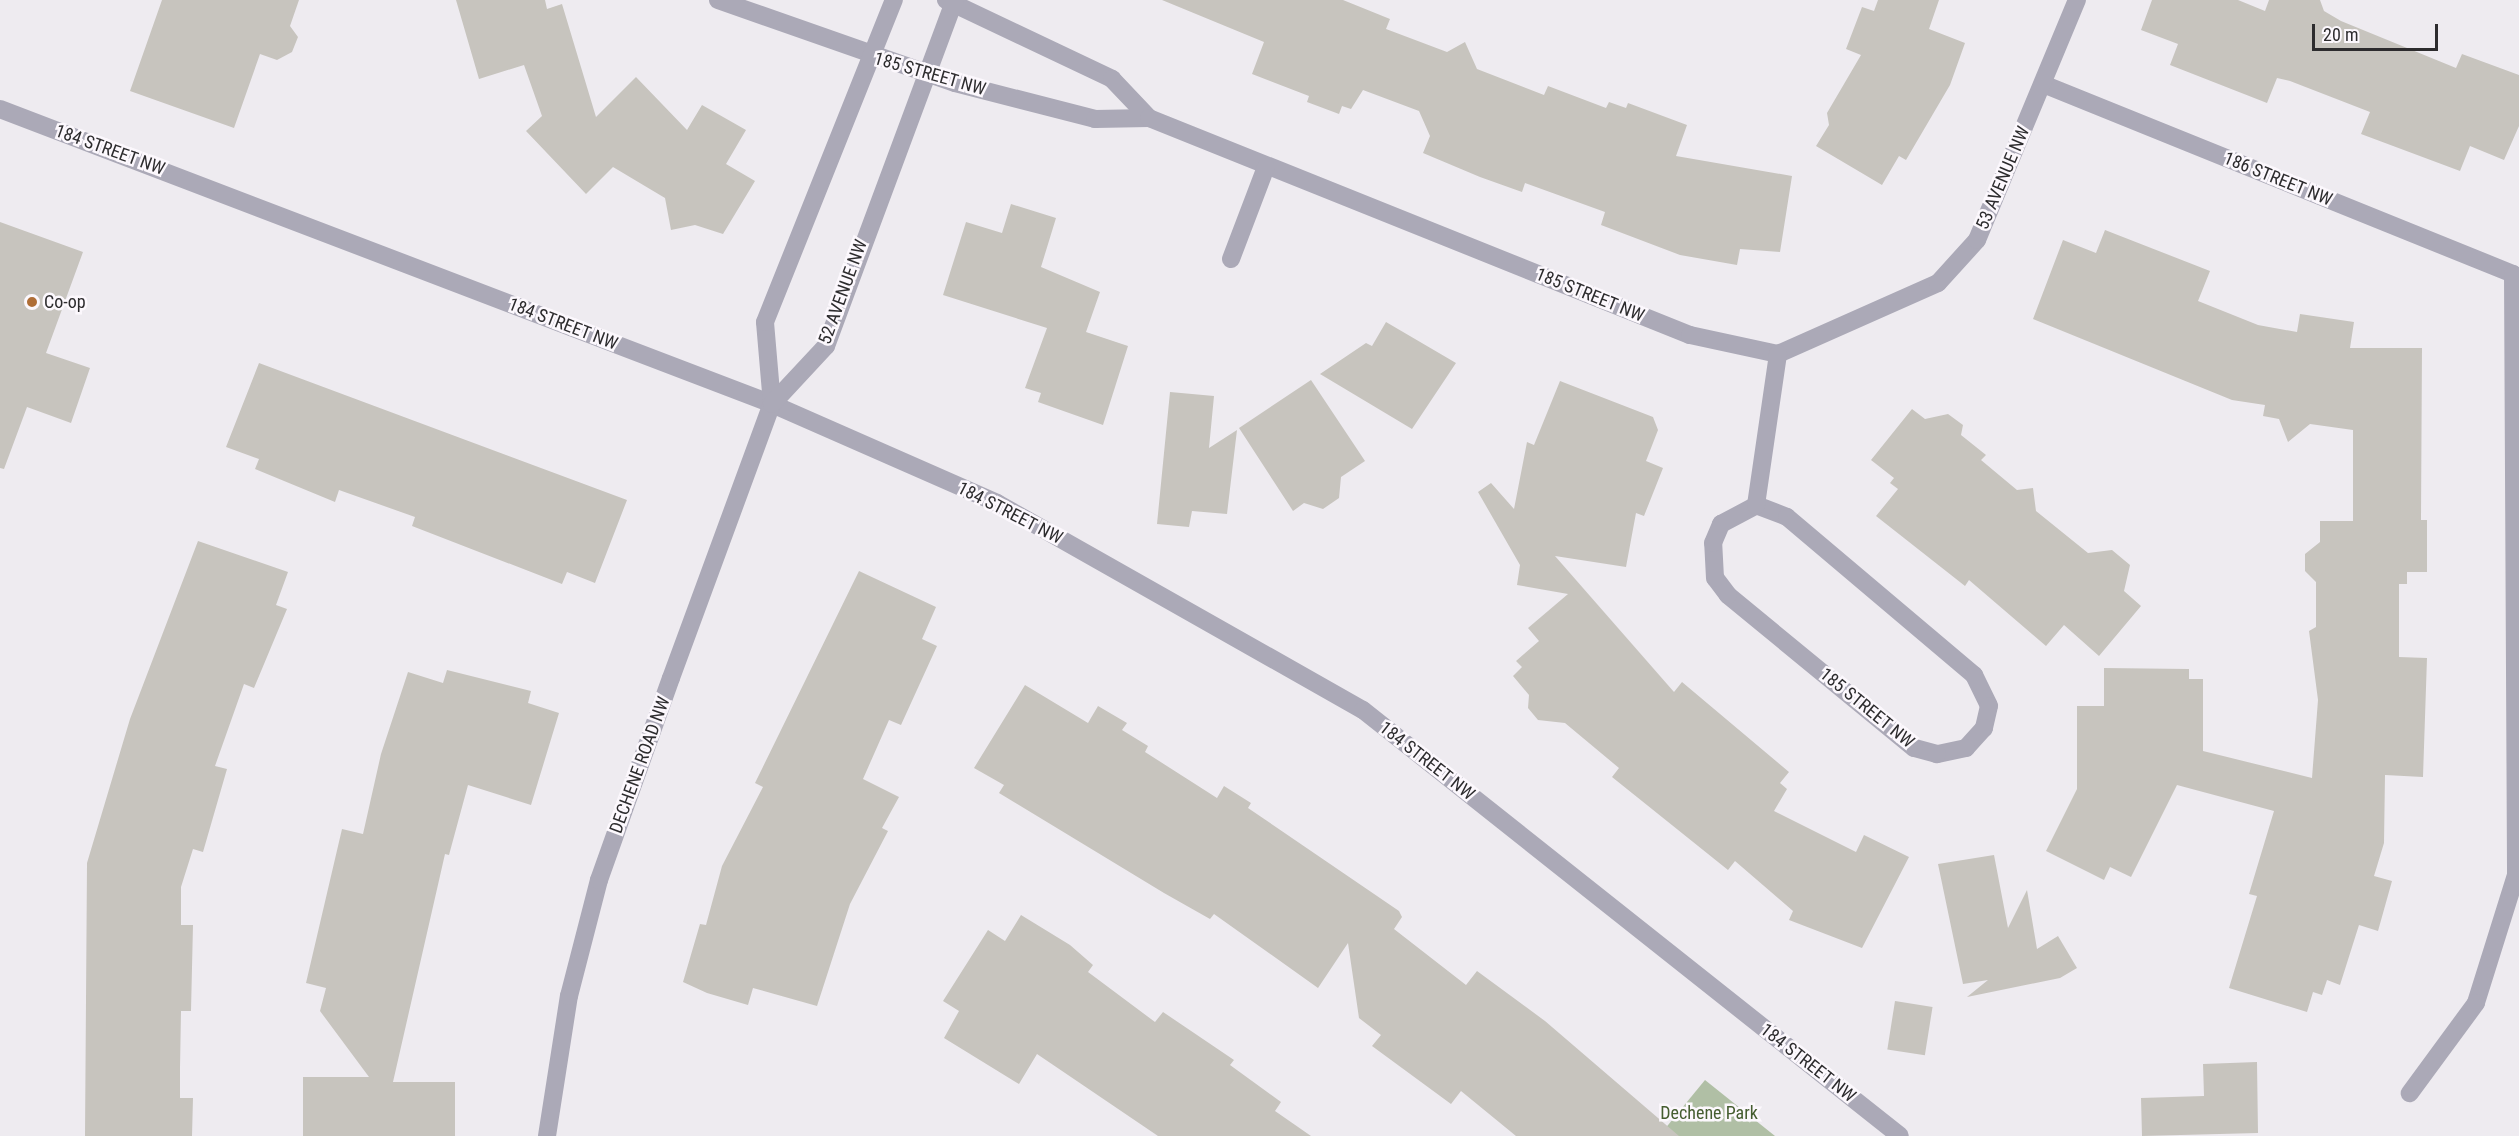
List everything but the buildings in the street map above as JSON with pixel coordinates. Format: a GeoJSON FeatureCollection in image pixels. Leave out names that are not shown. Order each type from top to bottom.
{"type":"FeatureCollection","features":[{"type":"Feature","properties":{"kind":"street","name":"185 STREET NW"},"geometry":{"type":"LineString","coordinates":[[718,0],[871,57],[928,75],[1095,119],[1149,118]]}},
{"type":"Feature","properties":{"kind":"street"},"geometry":{"type":"LineString","coordinates":[[772,404],[765,322],[894,0]]}},
{"type":"Feature","properties":{"kind":"street","name":"53 AVENUE NW"},"geometry":{"type":"LineString","coordinates":[[1778,354],[1938,283],[1977,240],[2076,0]]}},
{"type":"Feature","properties":{"kind":"street","name":"185 STREET NW"},"geometry":{"type":"LineString","coordinates":[[952,1],[1112,79],[1149,118],[1266,167],[1690,335],[1778,354]]}},
{"type":"Feature","properties":{"kind":"street","name":"52 AVENUE NW"},"geometry":{"type":"LineString","coordinates":[[772,404],[826,346],[876,201],[928,75],[952,1]]}},
{"type":"Feature","properties":{"kind":"street","name":"186 STREET NW"},"geometry":{"type":"LineString","coordinates":[[2043,84],[2514,274],[2516,875],[2476,1003],[2410,1093]]}},
{"type":"Feature","properties":{"kind":"street","name":"184 STREET NW"},"geometry":{"type":"LineString","coordinates":[[0,109],[772,404],[997,503],[1363,710],[1900,1136]]}},
{"type":"Feature","properties":{"kind":"street"},"geometry":{"type":"LineString","coordinates":[[1231,259],[1266,167]]}},
{"type":"Feature","properties":{"kind":"street"},"geometry":{"type":"LineString","coordinates":[[1756,505],[1778,354]]}},
{"type":"Feature","properties":{"kind":"street","name":"DECHENE ROAD NW"},"geometry":{"type":"LineString","coordinates":[[547,1136],[569,996],[599,880],[772,404]]}},
{"type":"Feature","properties":{"kind":"street","name":"185 STREET NW"},"geometry":{"type":"LineString","coordinates":[[1756,505],[1787,517],[1974,675],[1989,706],[1984,728],[1966,748],[1937,754],[1914,748],[1728,596],[1715,578],[1713,543],[1721,524],[1756,505]]}},
{"type":"Feature","properties":{"kind":"green space","name":"Dechene Park"},"geometry":{"type":"Polygon","coordinates":[[[1705,1080],[1775,1136],[1659,1136],[1705,1080]]]}},
{"type":"Feature","properties":{"kind":"place","name":"Co-op"},"geometry":{"type":"Point","coordinates":[32,302]}}]}
